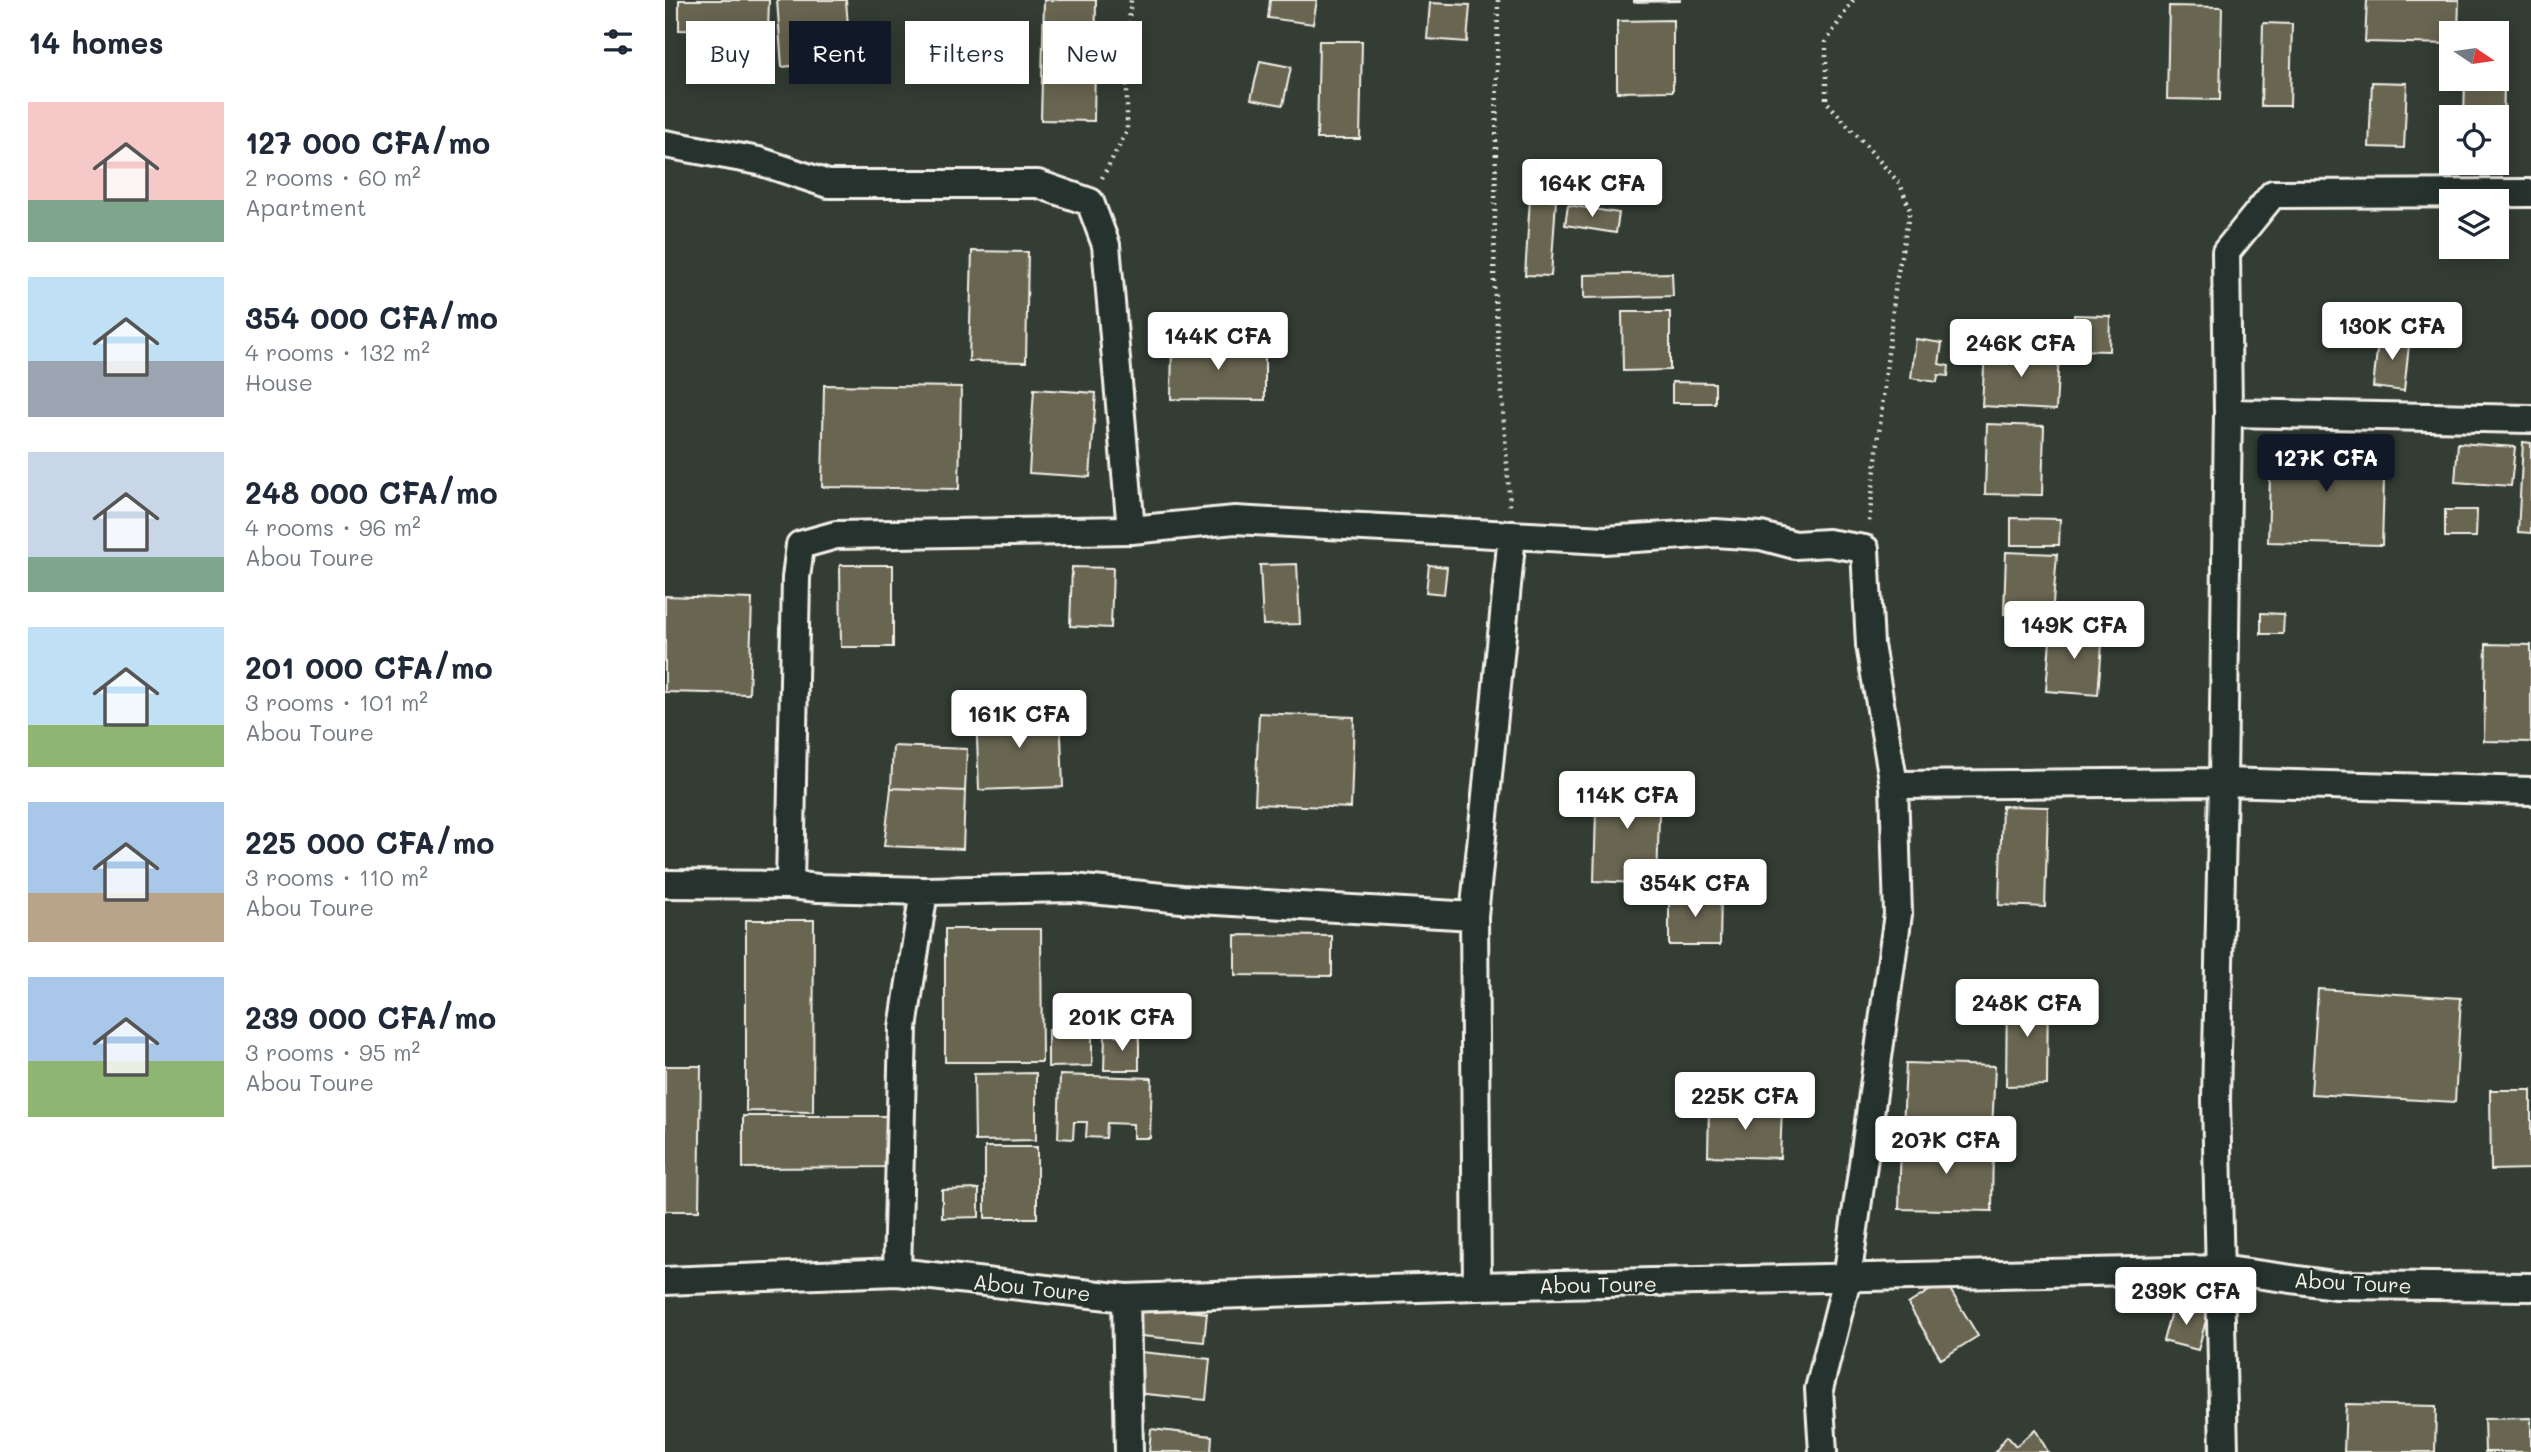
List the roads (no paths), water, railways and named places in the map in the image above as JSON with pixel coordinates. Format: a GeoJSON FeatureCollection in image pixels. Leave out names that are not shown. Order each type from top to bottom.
{"type":"FeatureCollection","features":[{"type":"Feature","properties":{"kind":"street"},"geometry":{"type":"LineString","coordinates":[[665,145],[759,161],[828,184],[1038,184],[1090,202],[1107,245],[1131,530]]}},
{"type":"Feature","properties":{"kind":"street"},"geometry":{"type":"LineString","coordinates":[[2224,1452],[2216,1100],[2228,413],[2226,253],[2273,194],[2531,193]]}},
{"type":"Feature","properties":{"kind":"street"},"geometry":{"type":"LineString","coordinates":[[2228,413],[2531,419]]}},
{"type":"Feature","properties":{"kind":"street"},"geometry":{"type":"LineString","coordinates":[[790,885],[796,578],[800,545],[836,535],[1131,530],[1235,520],[1604,540],[1715,533],[1761,536],[1795,545],[1828,543],[1865,550],[1870,645],[1894,785],[1898,914],[1846,1279],[1819,1389],[1823,1452]]}},
{"type":"Feature","properties":{"kind":"street"},"geometry":{"type":"LineString","coordinates":[[1477,1286],[1473,916],[1512,535]]}},
{"type":"Feature","properties":{"kind":"street"},"geometry":{"type":"LineString","coordinates":[[1894,785],[2223,782],[2531,792]]}},
{"type":"Feature","properties":{"kind":"street"},"geometry":{"type":"LineString","coordinates":[[665,884],[790,885],[924,891],[1073,888],[1182,899],[1473,916]]}},
{"type":"Feature","properties":{"kind":"street"},"geometry":{"type":"LineString","coordinates":[[897,1272],[903,1028],[924,891]]}},
{"type":"Feature","properties":{"kind":"street","name":"Abou Toure"},"geometry":{"type":"LineString","coordinates":[[665,1281],[897,1272],[1126,1297],[2220,1269],[2334,1285],[2531,1287]]}},
{"type":"Feature","properties":{"kind":"street"},"geometry":{"type":"LineString","coordinates":[[1126,1297],[1129,1452]]}}]}
